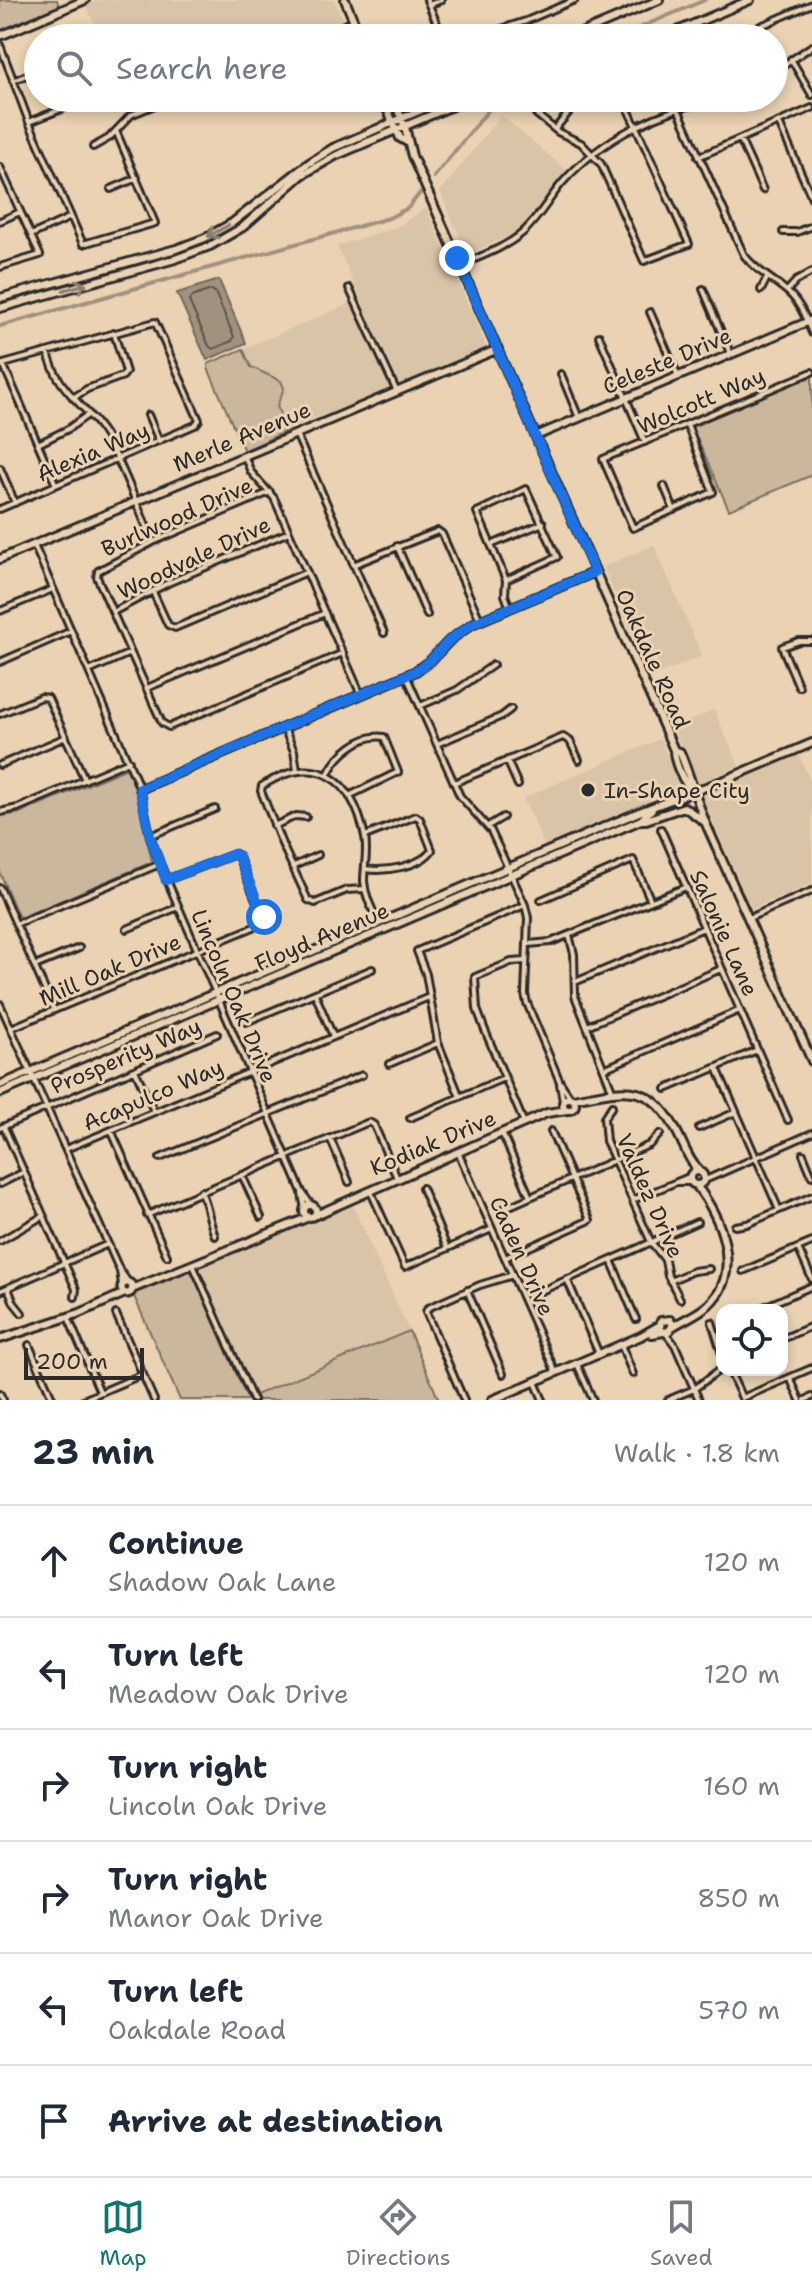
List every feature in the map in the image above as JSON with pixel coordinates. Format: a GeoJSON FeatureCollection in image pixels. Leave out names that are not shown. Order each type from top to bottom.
{"type":"FeatureCollection","features":[{"type":"Feature","properties":{"kind":"street"},"geometry":{"type":"LineString","coordinates":[[28,24],[85,0]]}},
{"type":"Feature","properties":{"kind":"street"},"geometry":{"type":"LineString","coordinates":[[345,0],[354,24]]}},
{"type":"Feature","properties":{"kind":"street"},"geometry":{"type":"LineString","coordinates":[[437,24],[428,2],[441,0]]}},
{"type":"Feature","properties":{"kind":"street"},"geometry":{"type":"LineString","coordinates":[[517,24],[575,0]]}},
{"type":"Feature","properties":{"kind":"street"},"geometry":{"type":"LineString","coordinates":[[602,24],[659,0]]}},
{"type":"Feature","properties":{"kind":"street"},"geometry":{"type":"LineString","coordinates":[[694,24],[750,0]]}},
{"type":"Feature","properties":{"kind":"street"},"geometry":{"type":"LineString","coordinates":[[766,24],[812,4]]}},
{"type":"Feature","properties":{"kind":"street"},"geometry":{"type":"LineString","coordinates":[[346,24],[353,21]]}},
{"type":"Feature","properties":{"kind":"street"},"geometry":{"type":"LineString","coordinates":[[0,36],[24,26]]}},
{"type":"Feature","properties":{"kind":"street"},"geometry":{"type":"LineString","coordinates":[[0,45],[24,109]]}},
{"type":"Feature","properties":{"kind":"street"},"geometry":{"type":"LineString","coordinates":[[788,61],[812,46]]}},
{"type":"Feature","properties":{"kind":"street"},"geometry":{"type":"LineString","coordinates":[[791,59],[812,95]]}},
{"type":"Feature","properties":{"kind":"street"},"geometry":{"type":"LineString","coordinates":[[13,81],[24,76]]}},
{"type":"Feature","properties":{"kind":"street"},"geometry":{"type":"LineString","coordinates":[[698,157],[812,108]]}},
{"type":"Feature","properties":{"kind":"street"},"geometry":{"type":"LineString","coordinates":[[25,112],[83,244],[155,223],[116,131]]}},
{"type":"Feature","properties":{"kind":"street"},"geometry":{"type":"LineString","coordinates":[[29,122],[54,112]]}},
{"type":"Feature","properties":{"kind":"street"},"geometry":{"type":"LineString","coordinates":[[93,147],[138,112]]}},
{"type":"Feature","properties":{"kind":"street","name":"Oakdale Road"},"geometry":{"type":"LineString","coordinates":[[388,112],[400,138],[407,142]]}},
{"type":"Feature","properties":{"kind":"street","name":"Oakdale Road"},"geometry":{"type":"LineString","coordinates":[[399,112],[407,142],[674,750],[673,755],[687,787],[693,791],[812,1061]]}},
{"type":"Feature","properties":{"kind":"street"},"geometry":{"type":"LineString","coordinates":[[0,298],[176,249],[205,238],[232,223],[321,156],[358,136],[415,112]]}},
{"type":"Feature","properties":{"kind":"street"},"geometry":{"type":"LineString","coordinates":[[0,308],[175,259],[210,246],[248,223],[302,175],[338,155],[439,112]]}},
{"type":"Feature","properties":{"kind":"street"},"geometry":{"type":"LineString","coordinates":[[554,129],[569,112]]}},
{"type":"Feature","properties":{"kind":"street"},"geometry":{"type":"LineString","coordinates":[[536,114],[554,129],[581,143],[605,170],[644,261],[689,244],[629,112]]}},
{"type":"Feature","properties":{"kind":"street"},"geometry":{"type":"LineString","coordinates":[[460,265],[519,235],[562,183],[593,155],[636,127],[671,112]]}},
{"type":"Feature","properties":{"kind":"street"},"geometry":{"type":"LineString","coordinates":[[679,112],[739,247],[749,262],[798,303],[810,321],[812,333]]}},
{"type":"Feature","properties":{"kind":"street"},"geometry":{"type":"LineString","coordinates":[[779,123],[812,198]]}},
{"type":"Feature","properties":{"kind":"street"},"geometry":{"type":"LineString","coordinates":[[740,139],[763,190]]}},
{"type":"Feature","properties":{"kind":"street"},"geometry":{"type":"LineString","coordinates":[[0,267],[40,255],[1,171]]}},
{"type":"Feature","properties":{"kind":"street"},"geometry":{"type":"LineString","coordinates":[[111,189],[137,178]]}},
{"type":"Feature","properties":{"kind":"street"},"geometry":{"type":"LineString","coordinates":[[0,221],[20,212]]}},
{"type":"Feature","properties":{"kind":"street"},"geometry":{"type":"LineString","coordinates":[[31,235],[71,217]]}},
{"type":"Feature","properties":{"kind":"street"},"geometry":{"type":"LineString","coordinates":[[783,232],[797,232],[812,226]]}},
{"type":"Feature","properties":{"kind":"street"},"geometry":{"type":"LineString","coordinates":[[787,291],[796,281],[812,272]]}},
{"type":"Feature","properties":{"kind":"street"},"geometry":{"type":"LineString","coordinates":[[761,290],[767,278]]}},
{"type":"Feature","properties":{"kind":"street"},"geometry":{"type":"LineString","coordinates":[[349,288],[397,392]]}},
{"type":"Feature","properties":{"kind":"street"},"geometry":{"type":"LineString","coordinates":[[703,289],[730,354]]}},
{"type":"Feature","properties":{"kind":"street"},"geometry":{"type":"LineString","coordinates":[[650,312],[678,376]]}},
{"type":"Feature","properties":{"kind":"street","name":"Celeste Drive"},"geometry":{"type":"LineString","coordinates":[[536,436],[810,321]]}},
{"type":"Feature","properties":{"kind":"street","name":"Alexia Way"},"geometry":{"type":"LineString","coordinates":[[0,509],[198,422],[193,404],[155,322],[114,333]]}},
{"type":"Feature","properties":{"kind":"street"},"geometry":{"type":"LineString","coordinates":[[56,485],[2,365],[114,333],[126,372],[72,399]]}},
{"type":"Feature","properties":{"kind":"street"},"geometry":{"type":"LineString","coordinates":[[599,336],[645,442]]}},
{"type":"Feature","properties":{"kind":"street","name":"Merle Avenue"},"geometry":{"type":"LineString","coordinates":[[0,559],[498,349]]}},
{"type":"Feature","properties":{"kind":"street"},"geometry":{"type":"LineString","coordinates":[[48,352],[56,377],[107,439],[153,542]]}},
{"type":"Feature","properties":{"kind":"street","name":"Wolcott Way"},"geometry":{"type":"LineString","coordinates":[[675,510],[633,528],[603,459],[812,372]]}},
{"type":"Feature","properties":{"kind":"street"},"geometry":{"type":"LineString","coordinates":[[561,374],[579,418]]}},
{"type":"Feature","properties":{"kind":"street"},"geometry":{"type":"LineString","coordinates":[[38,444],[89,414]]}},
{"type":"Feature","properties":{"kind":"street"},"geometry":{"type":"LineString","coordinates":[[148,415],[159,441]]}},
{"type":"Feature","properties":{"kind":"street"},"geometry":{"type":"LineString","coordinates":[[664,486],[675,510],[713,492],[687,425]]}},
{"type":"Feature","properties":{"kind":"street"},"geometry":{"type":"LineString","coordinates":[[296,434],[384,633]]}},
{"type":"Feature","properties":{"kind":"street"},"geometry":{"type":"LineString","coordinates":[[244,455],[251,472],[270,492],[361,695]]}},
{"type":"Feature","properties":{"kind":"street"},"geometry":{"type":"LineString","coordinates":[[0,468],[15,503]]}},
{"type":"Feature","properties":{"kind":"street"},"geometry":{"type":"LineString","coordinates":[[506,580],[557,557],[528,489],[477,510],[506,580],[505,595],[510,608]]}},
{"type":"Feature","properties":{"kind":"street","name":"Burlwood Drive"},"geometry":{"type":"LineString","coordinates":[[112,613],[97,577],[98,571],[153,542],[270,492]]}},
{"type":"Feature","properties":{"kind":"street"},"geometry":{"type":"LineString","coordinates":[[491,545],[543,523]]}},
{"type":"Feature","properties":{"kind":"street"},"geometry":{"type":"LineString","coordinates":[[353,565],[438,531],[480,620]]}},
{"type":"Feature","properties":{"kind":"street","name":"Woodvale Drive"},"geometry":{"type":"LineString","coordinates":[[112,613],[168,583],[289,532]]}},
{"type":"Feature","properties":{"kind":"street","name":"Lincoln Oak Drive"},"geometry":{"type":"LineString","coordinates":[[34,545],[129,761],[166,880],[310,1211]]}},
{"type":"Feature","properties":{"kind":"street"},"geometry":{"type":"LineString","coordinates":[[397,546],[427,615]]}},
{"type":"Feature","properties":{"kind":"street"},"geometry":{"type":"LineString","coordinates":[[153,592],[171,628],[307,572]]}},
{"type":"Feature","properties":{"kind":"street"},"geometry":{"type":"LineString","coordinates":[[140,789],[406,675],[430,661],[465,628],[595,572]]}},
{"type":"Feature","properties":{"kind":"street"},"geometry":{"type":"LineString","coordinates":[[0,611],[53,589]]}},
{"type":"Feature","properties":{"kind":"street"},"geometry":{"type":"LineString","coordinates":[[112,613],[165,726],[343,653]]}},
{"type":"Feature","properties":{"kind":"street"},"geometry":{"type":"LineString","coordinates":[[146,689],[325,613]]}},
{"type":"Feature","properties":{"kind":"street"},"geometry":{"type":"LineString","coordinates":[[0,662],[71,631]]}},
{"type":"Feature","properties":{"kind":"street"},"geometry":{"type":"LineString","coordinates":[[799,687],[782,647],[799,641],[812,641]]}},
{"type":"Feature","properties":{"kind":"street"},"geometry":{"type":"LineString","coordinates":[[89,671],[130,653]]}},
{"type":"Feature","properties":{"kind":"street"},"geometry":{"type":"LineString","coordinates":[[420,706],[457,690],[493,665]]}},
{"type":"Feature","properties":{"kind":"street"},"geometry":{"type":"LineString","coordinates":[[406,675],[464,803],[488,826],[525,905],[528,918],[527,1003],[569,1103]]}},
{"type":"Feature","properties":{"kind":"street"},"geometry":{"type":"LineString","coordinates":[[0,714],[46,697],[85,780]]}},
{"type":"Feature","properties":{"kind":"street"},"geometry":{"type":"LineString","coordinates":[[437,744],[502,716],[511,709]]}},
{"type":"Feature","properties":{"kind":"street"},"geometry":{"type":"LineString","coordinates":[[284,728],[294,751],[297,770]]}},
{"type":"Feature","properties":{"kind":"street"},"geometry":{"type":"LineString","coordinates":[[328,774],[346,751],[377,736],[386,739],[398,772],[349,796]]}},
{"type":"Feature","properties":{"kind":"street"},"geometry":{"type":"LineString","coordinates":[[0,765],[66,737]]}},
{"type":"Feature","properties":{"kind":"street"},"geometry":{"type":"LineString","coordinates":[[454,783],[567,738],[579,760]]}},
{"type":"Feature","properties":{"kind":"street","name":"Floyd Avenue"},"geometry":{"type":"LineString","coordinates":[[510,873],[654,807],[812,743]]}},
{"type":"Feature","properties":{"kind":"street"},"geometry":{"type":"LineString","coordinates":[[507,760],[518,785]]}},
{"type":"Feature","properties":{"kind":"street"},"geometry":{"type":"LineString","coordinates":[[0,812],[18,808],[129,761]]}},
{"type":"Feature","properties":{"kind":"street"},"geometry":{"type":"LineString","coordinates":[[365,889],[347,890],[311,902],[274,826],[262,787],[297,770],[316,770],[341,784],[365,836],[365,889],[380,928]]}},
{"type":"Feature","properties":{"kind":"street","name":"Floyd Avenue"},"geometry":{"type":"LineString","coordinates":[[0,1093],[33,1075],[641,820],[654,807]]}},
{"type":"Feature","properties":{"kind":"street"},"geometry":{"type":"LineString","coordinates":[[641,820],[684,807],[706,824]]}},
{"type":"Feature","properties":{"kind":"street"},"geometry":{"type":"LineString","coordinates":[[150,836],[215,809]]}},
{"type":"Feature","properties":{"kind":"street"},"geometry":{"type":"LineString","coordinates":[[274,826],[296,816],[306,817]]}},
{"type":"Feature","properties":{"kind":"street"},"geometry":{"type":"LineString","coordinates":[[365,836],[416,816],[432,852],[393,869],[365,869]]}},
{"type":"Feature","properties":{"kind":"street"},"geometry":{"type":"LineString","coordinates":[[488,826],[503,817]]}},
{"type":"Feature","properties":{"kind":"street","name":"Salonie Lane"},"geometry":{"type":"LineString","coordinates":[[661,829],[788,1120]]}},
{"type":"Feature","properties":{"kind":"street","name":"Mill Oak Drive"},"geometry":{"type":"LineString","coordinates":[[11,1028],[198,951],[264,920],[235,854],[166,880]]}},
{"type":"Feature","properties":{"kind":"street"},"geometry":{"type":"LineString","coordinates":[[292,867],[318,855]]}},
{"type":"Feature","properties":{"kind":"street"},"geometry":{"type":"LineString","coordinates":[[541,900],[633,860],[651,901]]}},
{"type":"Feature","properties":{"kind":"street"},"geometry":{"type":"LineString","coordinates":[[16,924],[160,864]]}},
{"type":"Feature","properties":{"kind":"street"},"geometry":{"type":"LineString","coordinates":[[527,944],[542,944],[569,935],[686,887]]}},
{"type":"Feature","properties":{"kind":"street"},"geometry":{"type":"LineString","coordinates":[[0,888],[54,1010]]}},
{"type":"Feature","properties":{"kind":"street"},"geometry":{"type":"LineString","coordinates":[[749,918],[812,891]]}},
{"type":"Feature","properties":{"kind":"street"},"geometry":{"type":"LineString","coordinates":[[460,1097],[438,1043],[426,974],[417,951],[525,905]]}},
{"type":"Feature","properties":{"kind":"street"},"geometry":{"type":"LineString","coordinates":[[127,929],[178,907]]}},
{"type":"Feature","properties":{"kind":"street"},"geometry":{"type":"LineString","coordinates":[[575,982],[704,928]]}},
{"type":"Feature","properties":{"kind":"street"},"geometry":{"type":"LineString","coordinates":[[569,935],[574,954],[575,996],[612,1090]]}},
{"type":"Feature","properties":{"kind":"street"},"geometry":{"type":"LineString","coordinates":[[35,966],[79,948]]}},
{"type":"Feature","properties":{"kind":"street"},"geometry":{"type":"LineString","coordinates":[[524,1123],[477,1009],[475,977],[511,962],[526,961]]}},
{"type":"Feature","properties":{"kind":"street"},"geometry":{"type":"LineString","coordinates":[[246,1022],[372,969]]}},
{"type":"Feature","properties":{"kind":"street"},"geometry":{"type":"LineString","coordinates":[[587,1026],[721,969]]}},
{"type":"Feature","properties":{"kind":"street"},"geometry":{"type":"LineString","coordinates":[[315,993],[333,1036]]}},
{"type":"Feature","properties":{"kind":"street","name":"Acapulco Way"},"geometry":{"type":"LineString","coordinates":[[66,1149],[429,997]]}},
{"type":"Feature","properties":{"kind":"street"},"geometry":{"type":"LineString","coordinates":[[0,1004],[127,1287]]}},
{"type":"Feature","properties":{"kind":"street"},"geometry":{"type":"LineString","coordinates":[[605,1068],[740,1010]]}},
{"type":"Feature","properties":{"kind":"street","name":"Prosperity Way"},"geometry":{"type":"LineString","coordinates":[[2,1128],[217,1034]]}},
{"type":"Feature","properties":{"kind":"street"},"geometry":{"type":"LineString","coordinates":[[389,1064],[438,1043]]}},
{"type":"Feature","properties":{"kind":"street"},"geometry":{"type":"LineString","coordinates":[[666,1089],[757,1050]]}},
{"type":"Feature","properties":{"kind":"street"},"geometry":{"type":"LineString","coordinates":[[717,1068],[779,1210]]}},
{"type":"Feature","properties":{"kind":"street"},"geometry":{"type":"LineString","coordinates":[[135,1070],[155,1112]]}},
{"type":"Feature","properties":{"kind":"street","name":"Floyd Avenue"},"geometry":{"type":"LineString","coordinates":[[0,1085],[33,1075]]}},
{"type":"Feature","properties":{"kind":"street"},"geometry":{"type":"LineString","coordinates":[[160,1158],[362,1075]]}},
{"type":"Feature","properties":{"kind":"street"},"geometry":{"type":"LineString","coordinates":[[410,1118],[504,1078]]}},
{"type":"Feature","properties":{"kind":"street","name":"Kodiak Drive"},"geometry":{"type":"LineString","coordinates":[[310,1211],[333,1206],[593,1094],[612,1090],[636,1092],[659,1106],[673,1124],[725,1242],[726,1269],[722,1285],[713,1299],[687,1318],[492,1400]]}},
{"type":"Feature","properties":{"kind":"street","name":"Valdez Drive"},"geometry":{"type":"LineString","coordinates":[[612,1106],[604,1118],[603,1130],[651,1242],[665,1260],[670,1281],[680,1299]]}},
{"type":"Feature","properties":{"kind":"street"},"geometry":{"type":"LineString","coordinates":[[699,1128],[736,1112]]}},
{"type":"Feature","properties":{"kind":"street"},"geometry":{"type":"LineString","coordinates":[[147,1215],[369,1122],[374,1125],[397,1178]]}},
{"type":"Feature","properties":{"kind":"street"},"geometry":{"type":"LineString","coordinates":[[2,1128],[65,1263],[76,1289],[75,1297]]}},
{"type":"Feature","properties":{"kind":"street"},"geometry":{"type":"LineString","coordinates":[[111,1130],[167,1256]]}},
{"type":"Feature","properties":{"kind":"street"},"geometry":{"type":"LineString","coordinates":[[505,1258],[590,1220],[551,1131]]}},
{"type":"Feature","properties":{"kind":"street"},"geometry":{"type":"LineString","coordinates":[[502,1133],[530,1197]]}},
{"type":"Feature","properties":{"kind":"street"},"geometry":{"type":"LineString","coordinates":[[633,1200],[676,1183],[720,1173],[812,1133]]}},
{"type":"Feature","properties":{"kind":"street"},"geometry":{"type":"LineString","coordinates":[[503,1209],[649,1145],[660,1134]]}},
{"type":"Feature","properties":{"kind":"street"},"geometry":{"type":"LineString","coordinates":[[330,1138],[349,1182]]}},
{"type":"Feature","properties":{"kind":"street","name":"Caden Drive"},"geometry":{"type":"LineString","coordinates":[[458,1152],[556,1373]]}},
{"type":"Feature","properties":{"kind":"street"},"geometry":{"type":"LineString","coordinates":[[803,1154],[812,1176]]}},
{"type":"Feature","properties":{"kind":"street"},"geometry":{"type":"LineString","coordinates":[[0,1184],[24,1172]]}},
{"type":"Feature","properties":{"kind":"street"},"geometry":{"type":"LineString","coordinates":[[242,1174],[261,1217]]}},
{"type":"Feature","properties":{"kind":"street"},"geometry":{"type":"LineString","coordinates":[[422,1188],[447,1248]]}},
{"type":"Feature","properties":{"kind":"street"},"geometry":{"type":"LineString","coordinates":[[370,1190],[405,1267],[492,1229]]}},
{"type":"Feature","properties":{"kind":"street"},"geometry":{"type":"LineString","coordinates":[[201,1191],[209,1207],[210,1225],[215,1236]]}},
{"type":"Feature","properties":{"kind":"street"},"geometry":{"type":"LineString","coordinates":[[735,1226],[812,1196]]}},
{"type":"Feature","properties":{"kind":"street"},"geometry":{"type":"LineString","coordinates":[[0,1339],[68,1317],[111,1298],[127,1287],[153,1282],[290,1224],[310,1211]]}},
{"type":"Feature","properties":{"kind":"street"},"geometry":{"type":"LineString","coordinates":[[0,1241],[44,1216]]}},
{"type":"Feature","properties":{"kind":"street"},"geometry":{"type":"LineString","coordinates":[[539,1292],[697,1222]]}},
{"type":"Feature","properties":{"kind":"street"},"geometry":{"type":"LineString","coordinates":[[743,1271],[812,1242]]}},
{"type":"Feature","properties":{"kind":"street"},"geometry":{"type":"LineString","coordinates":[[0,1291],[108,1244]]}},
{"type":"Feature","properties":{"kind":"street"},"geometry":{"type":"LineString","coordinates":[[798,1248],[812,1279]]}},
{"type":"Feature","properties":{"kind":"street"},"geometry":{"type":"LineString","coordinates":[[611,1260],[636,1319]]}},
{"type":"Feature","properties":{"kind":"street"},"geometry":{"type":"LineString","coordinates":[[193,1265],[253,1400]]}},
{"type":"Feature","properties":{"kind":"street"},"geometry":{"type":"LineString","coordinates":[[670,1281],[693,1271],[709,1269]]}},
{"type":"Feature","properties":{"kind":"street"},"geometry":{"type":"LineString","coordinates":[[464,1400],[426,1312],[428,1308],[467,1290],[513,1275]]}},
{"type":"Feature","properties":{"kind":"street"},"geometry":{"type":"LineString","coordinates":[[567,1279],[599,1354]]}},
{"type":"Feature","properties":{"kind":"street"},"geometry":{"type":"LineString","coordinates":[[771,1304],[812,1286]]}},
{"type":"Feature","properties":{"kind":"street"},"geometry":{"type":"LineString","coordinates":[[8,1288],[22,1313]]}},
{"type":"Feature","properties":{"kind":"street"},"geometry":{"type":"LineString","coordinates":[[467,1290],[503,1374]]}},
{"type":"Feature","properties":{"kind":"street"},"geometry":{"type":"LineString","coordinates":[[116,1314],[154,1400]]}},
{"type":"Feature","properties":{"kind":"street"},"geometry":{"type":"LineString","coordinates":[[68,1317],[100,1392]]}},
{"type":"Feature","properties":{"kind":"street"},"geometry":{"type":"LineString","coordinates":[[712,1322],[716,1335]]}},
{"type":"Feature","properties":{"kind":"street"},"geometry":{"type":"LineString","coordinates":[[788,1336],[812,1326]]}},
{"type":"Feature","properties":{"kind":"street"},"geometry":{"type":"LineString","coordinates":[[667,1327],[699,1400]]}},
{"type":"Feature","properties":{"kind":"street"},"geometry":{"type":"LineString","coordinates":[[29,1345],[53,1400]]}},
{"type":"Feature","properties":{"kind":"street"},"geometry":{"type":"LineString","coordinates":[[621,1345],[633,1374]]}},
{"type":"Feature","properties":{"kind":"street"},"geometry":{"type":"LineString","coordinates":[[577,1364],[593,1400]]}},
{"type":"Feature","properties":{"kind":"street"},"geometry":{"type":"LineString","coordinates":[[732,1376],[742,1398],[812,1368]]}},
{"type":"Feature","properties":{"kind":"street"},"geometry":{"type":"LineString","coordinates":[[668,1400],[694,1389],[716,1372]]}},
{"type":"Feature","properties":{"kind":"street"},"geometry":{"type":"LineString","coordinates":[[83,1400],[143,1374]]}},
{"type":"Feature","properties":{"kind":"street"},"geometry":{"type":"LineString","coordinates":[[790,1378],[803,1400],[812,1397]]}},
{"type":"Feature","properties":{"kind":"street"},"geometry":{"type":"LineString","coordinates":[[535,1382],[543,1400]]}},
{"type":"Feature","properties":{"kind":"street"},"geometry":{"type":"LineString","coordinates":[[0,1394],[3,1400]]}},
{"type":"Feature","properties":{"kind":"shaded area"},"geometry":{"type":"Polygon","coordinates":[[[0,0],[57,0],[59,6],[0,31],[0,0]]]}},
{"type":"Feature","properties":{"kind":"shaded area"},"geometry":{"type":"Polygon","coordinates":[[[98,0],[334,0],[343,19],[331,24],[94,24],[86,5],[98,0]]]}},
{"type":"Feature","properties":{"kind":"shaded area"},"geometry":{"type":"Polygon","coordinates":[[[501,115],[569,172],[516,232],[468,255],[440,192],[501,115]]]}},
{"type":"Feature","properties":{"kind":"shaded area"},"geometry":{"type":"Polygon","coordinates":[[[426,208],[487,348],[400,386],[337,246],[397,227],[426,208]]]}},
{"type":"Feature","properties":{"kind":"shaded area"},"geometry":{"type":"Polygon","coordinates":[[[354,302],[390,386],[389,391],[305,422],[301,427],[244,451],[208,364],[354,302]]]}},
{"type":"Feature","properties":{"kind":"shaded area"},"geometry":{"type":"Polygon","coordinates":[[[243,349],[251,367],[281,381],[284,388],[277,406],[286,431],[244,451],[208,368],[208,364],[243,349]]]}},
{"type":"Feature","properties":{"kind":"shaded area"},"geometry":{"type":"Polygon","coordinates":[[[812,375],[812,475],[729,510],[692,427],[812,375]]]}},
{"type":"Feature","properties":{"kind":"shaded area"},"geometry":{"type":"Polygon","coordinates":[[[654,545],[702,656],[651,677],[603,567],[654,545]]]}},
{"type":"Feature","properties":{"kind":"shaded area"},"geometry":{"type":"Polygon","coordinates":[[[714,710],[739,766],[697,784],[673,728],[714,710]]]}},
{"type":"Feature","properties":{"kind":"shaded area"},"geometry":{"type":"Polygon","coordinates":[[[660,739],[681,788],[545,847],[523,798],[660,739]]]}},
{"type":"Feature","properties":{"kind":"shaded area"},"geometry":{"type":"Polygon","coordinates":[[[797,750],[812,786],[812,884],[752,909],[699,791],[797,750]]]}},
{"type":"Feature","properties":{"kind":"shaded area"},"geometry":{"type":"Polygon","coordinates":[[[125,769],[139,800],[152,862],[22,917],[18,916],[0,873],[0,816],[17,814],[125,769]]]}},
{"type":"Feature","properties":{"kind":"shaded area"},"geometry":{"type":"Polygon","coordinates":[[[352,1204],[409,1331],[256,1394],[201,1270],[202,1266],[352,1204]]]}},
{"type":"Feature","properties":{"kind":"shaded area"},"geometry":{"type":"Polygon","coordinates":[[[189,1271],[248,1400],[180,1400],[133,1294],[189,1271]]]}},
{"type":"Feature","properties":{"kind":"shaded area"},"geometry":{"type":"Polygon","coordinates":[[[409,1331],[439,1400],[258,1400],[255,1395],[409,1331]]]}},
{"type":"Feature","properties":{"kind":"water"},"geometry":{"type":"Polygon","coordinates":[[[219,280],[246,343],[207,360],[177,293],[219,280]]]}},
{"type":"Feature","properties":{"kind":"waterway"},"geometry":{"type":"LineString","coordinates":[[648,24],[705,0]]}},
{"type":"Feature","properties":{"kind":"waterway"},"geometry":{"type":"LineString","coordinates":[[434,177],[487,112]]}},
{"type":"Feature","properties":{"kind":"waterway"},"geometry":{"type":"LineString","coordinates":[[0,326],[389,218],[408,208],[420,193]]}},
{"type":"Feature","properties":{"kind":"place","name":"In-Shape City"},"geometry":{"type":"Point","coordinates":[588,790]}},
{"type":"Feature","properties":{"kind":"route"},"geometry":{"type":"LineString","coordinates":[[264,917],[235,854],[230,853],[166,880],[153,849],[140,789],[414,672],[472,624],[595,572],[457,258]]}}]}
